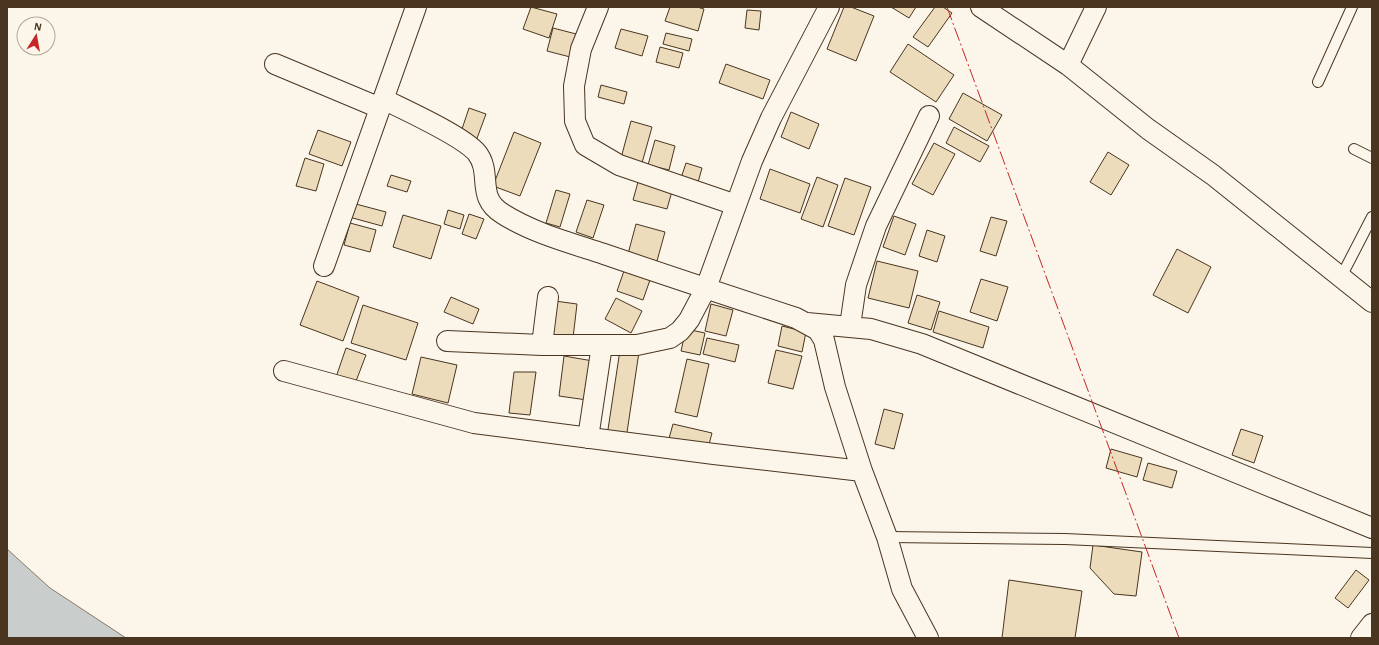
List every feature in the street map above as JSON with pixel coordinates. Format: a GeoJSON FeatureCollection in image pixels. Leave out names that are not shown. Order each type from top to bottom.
{"type":"FeatureCollection","features":[{"type":"Feature","properties":{"kind":"street"},"geometry":{"type":"LineString","coordinates":[[324,266],[416,7]]}},
{"type":"Feature","properties":{"kind":"street"},"geometry":{"type":"LineString","coordinates":[[598,7],[581,49],[574,86],[576,121],[585,145],[619,165],[736,205]]}},
{"type":"Feature","properties":{"kind":"street"},"geometry":{"type":"LineString","coordinates":[[447,341],[542,345],[638,345],[670,338],[680,331],[689,320],[706,288],[752,160],[771,118],[828,7]]}},
{"type":"Feature","properties":{"kind":"street"},"geometry":{"type":"LineString","coordinates":[[981,7],[1068,65],[1148,129],[1213,175],[1372,302]]}},
{"type":"Feature","properties":{"kind":"street"},"geometry":{"type":"LineString","coordinates":[[1068,65],[1096,7]]}},
{"type":"Feature","properties":{"kind":"street"},"geometry":{"type":"LineString","coordinates":[[275,64],[381,103],[448,133],[477,153],[482,164],[487,200],[493,208],[503,215],[551,236],[807,323],[818,330],[824,340],[835,387],[862,471],[887,537],[902,590],[928,638]]}},
{"type":"Feature","properties":{"kind":"street"},"geometry":{"type":"LineString","coordinates":[[850,326],[856,285],[876,226],[929,116]]}},
{"type":"Feature","properties":{"kind":"street"},"geometry":{"type":"LineString","coordinates":[[542,345],[548,297]]}},
{"type":"Feature","properties":{"kind":"street"},"geometry":{"type":"LineString","coordinates":[[807,323],[872,329],[922,344],[1372,528]]}},
{"type":"Feature","properties":{"kind":"street"},"geometry":{"type":"LineString","coordinates":[[588,438],[602,345]]}},
{"type":"Feature","properties":{"kind":"street"},"geometry":{"type":"LineString","coordinates":[[284,371],[474,423],[862,471]]}},
{"type":"Feature","properties":{"kind":"street"},"geometry":{"type":"LineString","coordinates":[[1361,638],[1372,624]]}},
{"type":"Feature","properties":{"kind":"lane"},"geometry":{"type":"LineString","coordinates":[[1318,82],[1352,7]]}},
{"type":"Feature","properties":{"kind":"lane"},"geometry":{"type":"LineString","coordinates":[[1354,149],[1372,158]]}},
{"type":"Feature","properties":{"kind":"lane"},"geometry":{"type":"LineString","coordinates":[[1341,277],[1372,217]]}},
{"type":"Feature","properties":{"kind":"lane"},"geometry":{"type":"LineString","coordinates":[[887,537],[1065,539],[1372,553]]}},
{"type":"Feature","properties":{"kind":"shaded area"},"geometry":{"type":"Polygon","coordinates":[[[7,549],[50,588],[126,638],[7,638],[7,549]]]}},
{"type":"Feature","properties":{"kind":"building"},"geometry":{"type":"Polygon","coordinates":[[[531,7],[557,14],[549,38],[523,29],[531,7]]]}},
{"type":"Feature","properties":{"kind":"building"},"geometry":{"type":"Polygon","coordinates":[[[670,7],[697,7],[704,9],[698,31],[665,21],[670,7]]]}},
{"type":"Feature","properties":{"kind":"building"},"geometry":{"type":"Polygon","coordinates":[[[844,7],[851,7],[874,16],[856,61],[827,49],[844,7]]]}},
{"type":"Feature","properties":{"kind":"building"},"geometry":{"type":"Polygon","coordinates":[[[891,7],[916,7],[909,18],[891,7]]]}},
{"type":"Feature","properties":{"kind":"building"},"geometry":{"type":"Polygon","coordinates":[[[935,7],[943,7],[952,13],[928,47],[913,37],[935,7]]]}},
{"type":"Feature","properties":{"kind":"building"},"geometry":{"type":"Polygon","coordinates":[[[747,10],[761,11],[759,30],[745,28],[747,10]]]}},
{"type":"Feature","properties":{"kind":"building"},"geometry":{"type":"Polygon","coordinates":[[[553,28],[580,35],[574,58],[547,51],[553,28]]]}},
{"type":"Feature","properties":{"kind":"building"},"geometry":{"type":"Polygon","coordinates":[[[621,29],[648,36],[642,56],[615,48],[621,29]]]}},
{"type":"Feature","properties":{"kind":"building"},"geometry":{"type":"Polygon","coordinates":[[[666,33],[692,39],[689,51],[663,44],[666,33]]]}},
{"type":"Feature","properties":{"kind":"building"},"geometry":{"type":"Polygon","coordinates":[[[908,44],[954,75],[936,102],[890,72],[908,44]]]}},
{"type":"Feature","properties":{"kind":"building"},"geometry":{"type":"Polygon","coordinates":[[[660,47],[683,53],[679,68],[656,62],[660,47]]]}},
{"type":"Feature","properties":{"kind":"building"},"geometry":{"type":"Polygon","coordinates":[[[726,64],[770,80],[763,99],[719,83],[726,64]]]}},
{"type":"Feature","properties":{"kind":"building"},"geometry":{"type":"Polygon","coordinates":[[[601,85],[627,92],[624,104],[598,97],[601,85]]]}},
{"type":"Feature","properties":{"kind":"building"},"geometry":{"type":"Polygon","coordinates":[[[963,93],[1002,115],[987,141],[949,119],[963,93]]]}},
{"type":"Feature","properties":{"kind":"building"},"geometry":{"type":"Polygon","coordinates":[[[469,108],[486,114],[476,141],[460,135],[469,108]]]}},
{"type":"Feature","properties":{"kind":"building"},"geometry":{"type":"Polygon","coordinates":[[[791,112],[819,124],[809,149],[781,137],[791,112]]]}},
{"type":"Feature","properties":{"kind":"building"},"geometry":{"type":"Polygon","coordinates":[[[631,121],[652,127],[642,163],[621,158],[631,121]]]}},
{"type":"Feature","properties":{"kind":"building"},"geometry":{"type":"Polygon","coordinates":[[[954,127],[989,146],[980,162],[946,143],[954,127]]]}},
{"type":"Feature","properties":{"kind":"building"},"geometry":{"type":"Polygon","coordinates":[[[318,130],[351,142],[342,166],[309,154],[318,130]]]}},
{"type":"Feature","properties":{"kind":"building"},"geometry":{"type":"Polygon","coordinates":[[[514,132],[541,143],[520,196],[493,186],[514,132]]]}},
{"type":"Feature","properties":{"kind":"building"},"geometry":{"type":"Polygon","coordinates":[[[655,140],[675,146],[669,170],[648,165],[655,140]]]}},
{"type":"Feature","properties":{"kind":"building"},"geometry":{"type":"Polygon","coordinates":[[[934,143],[955,154],[933,195],[912,184],[934,143]]]}},
{"type":"Feature","properties":{"kind":"building"},"geometry":{"type":"Polygon","coordinates":[[[1108,152],[1129,165],[1111,195],[1090,182],[1108,152]]]}},
{"type":"Feature","properties":{"kind":"building"},"geometry":{"type":"Polygon","coordinates":[[[305,158],[324,164],[316,191],[296,186],[305,158]]]}},
{"type":"Feature","properties":{"kind":"building"},"geometry":{"type":"Polygon","coordinates":[[[686,163],[702,168],[697,186],[680,181],[686,163]]]}},
{"type":"Feature","properties":{"kind":"building"},"geometry":{"type":"Polygon","coordinates":[[[770,169],[810,184],[800,213],[760,199],[770,169]]]}},
{"type":"Feature","properties":{"kind":"building"},"geometry":{"type":"Polygon","coordinates":[[[391,175],[411,181],[407,192],[387,186],[391,175]]]}},
{"type":"Feature","properties":{"kind":"building"},"geometry":{"type":"Polygon","coordinates":[[[817,177],[838,185],[823,227],[801,219],[817,177]]]}},
{"type":"Feature","properties":{"kind":"building"},"geometry":{"type":"Polygon","coordinates":[[[845,178],[871,187],[854,235],[828,226],[845,178]]]}},
{"type":"Feature","properties":{"kind":"building"},"geometry":{"type":"Polygon","coordinates":[[[638,182],[672,191],[667,209],[633,200],[638,182]]]}},
{"type":"Feature","properties":{"kind":"building"},"geometry":{"type":"Polygon","coordinates":[[[556,190],[570,194],[560,227],[546,223],[556,190]]]}},
{"type":"Feature","properties":{"kind":"building"},"geometry":{"type":"Polygon","coordinates":[[[587,200],[604,205],[593,238],[576,232],[587,200]]]}},
{"type":"Feature","properties":{"kind":"building"},"geometry":{"type":"Polygon","coordinates":[[[352,203],[386,212],[382,226],[349,217],[352,203]]]}},
{"type":"Feature","properties":{"kind":"building"},"geometry":{"type":"Polygon","coordinates":[[[448,210],[464,215],[460,229],[444,224],[448,210]]]}},
{"type":"Feature","properties":{"kind":"building"},"geometry":{"type":"Polygon","coordinates":[[[469,214],[484,219],[476,239],[462,234],[469,214]]]}},
{"type":"Feature","properties":{"kind":"building"},"geometry":{"type":"Polygon","coordinates":[[[403,215],[441,226],[431,259],[393,247],[403,215]]]}},
{"type":"Feature","properties":{"kind":"building"},"geometry":{"type":"Polygon","coordinates":[[[894,216],[916,224],[905,255],[883,247],[894,216]]]}},
{"type":"Feature","properties":{"kind":"building"},"geometry":{"type":"Polygon","coordinates":[[[991,217],[1007,221],[996,256],[980,251],[991,217]]]}},
{"type":"Feature","properties":{"kind":"building"},"geometry":{"type":"Polygon","coordinates":[[[350,223],[376,230],[370,252],[344,245],[350,223]]]}},
{"type":"Feature","properties":{"kind":"building"},"geometry":{"type":"Polygon","coordinates":[[[636,224],[665,232],[657,261],[628,254],[636,224]]]}},
{"type":"Feature","properties":{"kind":"building"},"geometry":{"type":"Polygon","coordinates":[[[927,230],[945,236],[937,262],[919,256],[927,230]]]}},
{"type":"Feature","properties":{"kind":"building"},"geometry":{"type":"Polygon","coordinates":[[[1177,249],[1211,267],[1188,313],[1153,295],[1177,249]]]}},
{"type":"Feature","properties":{"kind":"building"},"geometry":{"type":"Polygon","coordinates":[[[877,261],[918,271],[909,308],[868,298],[877,261]]]}},
{"type":"Feature","properties":{"kind":"building"},"geometry":{"type":"Polygon","coordinates":[[[625,268],[651,277],[643,300],[617,291],[625,268]]]}},
{"type":"Feature","properties":{"kind":"building"},"geometry":{"type":"Polygon","coordinates":[[[981,279],[1008,287],[997,321],[970,312],[981,279]]]}},
{"type":"Feature","properties":{"kind":"building"},"geometry":{"type":"Polygon","coordinates":[[[317,281],[359,297],[343,341],[300,325],[317,281]]]}},
{"type":"Feature","properties":{"kind":"building"},"geometry":{"type":"Polygon","coordinates":[[[917,295],[940,302],[931,330],[908,323],[917,295]]]}},
{"type":"Feature","properties":{"kind":"building"},"geometry":{"type":"Polygon","coordinates":[[[451,297],[479,309],[473,324],[444,312],[451,297]]]}},
{"type":"Feature","properties":{"kind":"building"},"geometry":{"type":"Polygon","coordinates":[[[616,298],[642,311],[631,333],[605,319],[616,298]]]}},
{"type":"Feature","properties":{"kind":"building"},"geometry":{"type":"Polygon","coordinates":[[[555,301],[577,304],[573,338],[551,335],[555,301]]]}},
{"type":"Feature","properties":{"kind":"building"},"geometry":{"type":"Polygon","coordinates":[[[711,304],[733,310],[726,336],[705,331],[711,304]]]}},
{"type":"Feature","properties":{"kind":"building"},"geometry":{"type":"Polygon","coordinates":[[[363,305],[418,323],[406,360],[351,343],[363,305]]]}},
{"type":"Feature","properties":{"kind":"building"},"geometry":{"type":"Polygon","coordinates":[[[939,311],[989,327],[983,348],[933,332],[939,311]]]}},
{"type":"Feature","properties":{"kind":"building"},"geometry":{"type":"Polygon","coordinates":[[[782,326],[806,332],[802,352],[778,346],[782,326]]]}},
{"type":"Feature","properties":{"kind":"building"},"geometry":{"type":"Polygon","coordinates":[[[686,329],[705,333],[700,355],[681,351],[686,329]]]}},
{"type":"Feature","properties":{"kind":"building"},"geometry":{"type":"Polygon","coordinates":[[[707,338],[739,345],[735,362],[703,354],[707,338]]]}},
{"type":"Feature","properties":{"kind":"building"},"geometry":{"type":"Polygon","coordinates":[[[346,348],[366,355],[353,389],[334,383],[346,348]]]}},
{"type":"Feature","properties":{"kind":"building"},"geometry":{"type":"Polygon","coordinates":[[[620,350],[639,352],[626,439],[607,436],[620,350]]]}},
{"type":"Feature","properties":{"kind":"building"},"geometry":{"type":"Polygon","coordinates":[[[776,350],[802,356],[793,389],[768,383],[776,350]]]}},
{"type":"Feature","properties":{"kind":"building"},"geometry":{"type":"Polygon","coordinates":[[[564,356],[593,361],[587,400],[559,396],[564,356]]]}},
{"type":"Feature","properties":{"kind":"building"},"geometry":{"type":"Polygon","coordinates":[[[421,357],[457,365],[448,403],[412,394],[421,357]]]}},
{"type":"Feature","properties":{"kind":"building"},"geometry":{"type":"Polygon","coordinates":[[[687,359],[709,364],[697,417],[675,412],[687,359]]]}},
{"type":"Feature","properties":{"kind":"building"},"geometry":{"type":"Polygon","coordinates":[[[514,372],[536,372],[530,415],[509,413],[514,372]]]}},
{"type":"Feature","properties":{"kind":"building"},"geometry":{"type":"Polygon","coordinates":[[[884,409],[903,414],[894,449],[875,444],[884,409]]]}},
{"type":"Feature","properties":{"kind":"building"},"geometry":{"type":"Polygon","coordinates":[[[673,424],[712,433],[707,452],[668,442],[673,424]]]}},
{"type":"Feature","properties":{"kind":"building"},"geometry":{"type":"Polygon","coordinates":[[[1241,429],[1263,436],[1254,463],[1232,455],[1241,429]]]}},
{"type":"Feature","properties":{"kind":"building"},"geometry":{"type":"Polygon","coordinates":[[[1111,449],[1142,458],[1137,477],[1106,468],[1111,449]]]}},
{"type":"Feature","properties":{"kind":"building"},"geometry":{"type":"Polygon","coordinates":[[[1148,463],[1177,471],[1172,488],[1143,480],[1148,463]]]}},
{"type":"Feature","properties":{"kind":"building"},"geometry":{"type":"Polygon","coordinates":[[[1093,545],[1142,552],[1136,596],[1114,594],[1090,568],[1093,545]]]}},
{"type":"Feature","properties":{"kind":"building"},"geometry":{"type":"Polygon","coordinates":[[[1356,570],[1369,580],[1348,608],[1335,598],[1356,570]]]}},
{"type":"Feature","properties":{"kind":"building"},"geometry":{"type":"Polygon","coordinates":[[[1009,580],[1082,591],[1075,638],[1002,638],[1009,580]]]}},
{"type":"Feature","properties":{"kind":"power"},"geometry":{"type":"LineString","coordinates":[[947,7],[1179,638]]}}]}
